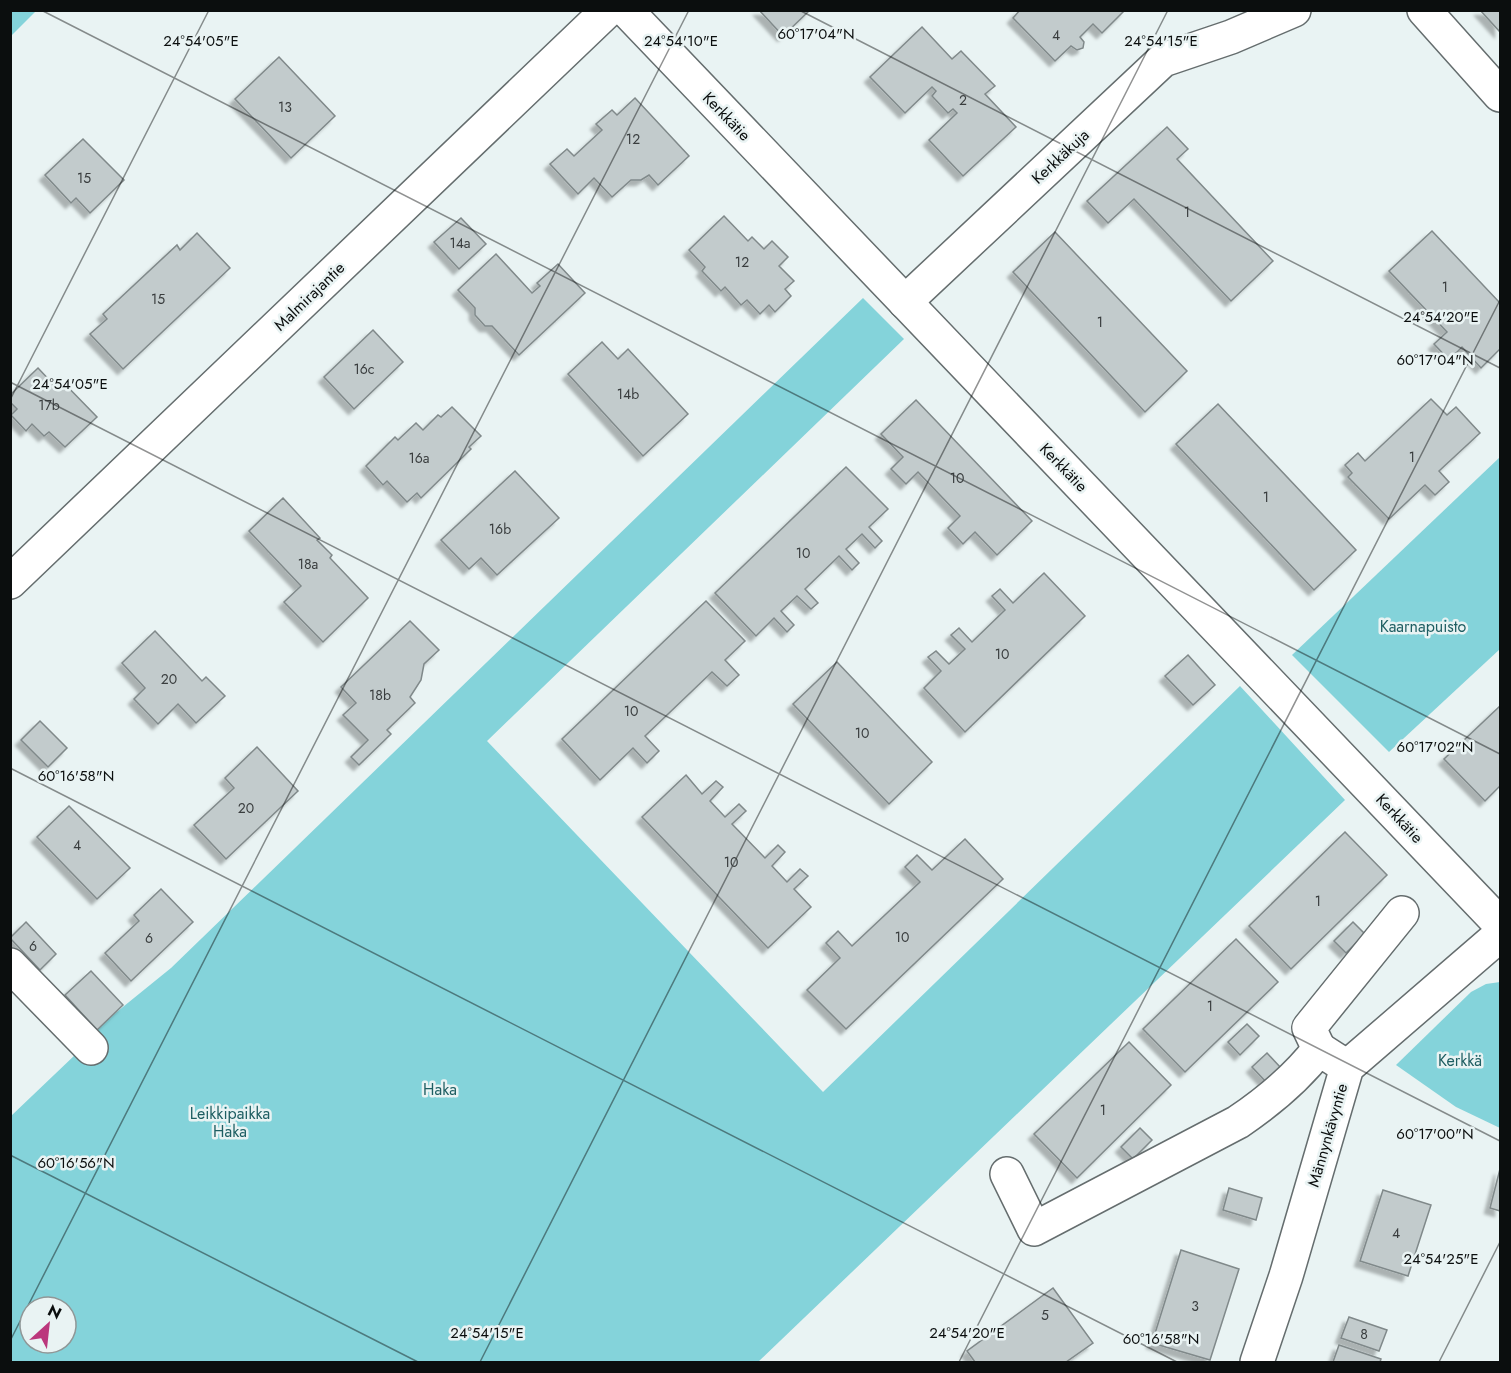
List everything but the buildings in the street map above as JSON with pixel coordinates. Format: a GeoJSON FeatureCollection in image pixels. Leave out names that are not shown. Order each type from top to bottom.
{"type":"FeatureCollection","features":[{"type":"Feature","properties":{"kind":"street","name":"Malmirajantie"},"geometry":{"type":"LineString","coordinates":[[10,582],[608,10]]}},
{"type":"Feature","properties":{"kind":"street","name":"Kerkkätie"},"geometry":{"type":"LineString","coordinates":[[626,10],[1500,924]]}},
{"type":"Feature","properties":{"kind":"street","name":"Kerkkäkuja"},"geometry":{"type":"LineString","coordinates":[[905,302],[1163,60],[1231,37],[1294,10]]}},
{"type":"Feature","properties":{"kind":"street"},"geometry":{"type":"LineString","coordinates":[[1424,10],[1500,95]]}},
{"type":"Feature","properties":{"kind":"street"},"geometry":{"type":"LineString","coordinates":[[1347,1067],[1319,1049],[1309,1028],[1402,913]]}},
{"type":"Feature","properties":{"kind":"street","name":"Männynkävyntie"},"geometry":{"type":"LineString","coordinates":[[1257,1362],[1286,1275],[1347,1067],[1500,935]]}},
{"type":"Feature","properties":{"kind":"street"},"geometry":{"type":"LineString","coordinates":[[10,965],[91,1048]]}},
{"type":"Feature","properties":{"kind":"street"},"geometry":{"type":"LineString","coordinates":[[1006,1174],[1034,1229],[1238,1122],[1268,1102],[1305,1068],[1319,1049]]}},
{"type":"Feature","properties":{"kind":"green space"},"geometry":{"type":"Polygon","coordinates":[[[11,10],[36,11],[11,36],[11,10]]]}},
{"type":"Feature","properties":{"kind":"green space","name":"Haka"},"geometry":{"type":"Polygon","coordinates":[[[863,298],[904,339],[487,741],[823,1092],[1240,686],[1345,800],[758,1362],[11,1362],[11,1116],[76,1054],[92,1032],[171,968],[863,298]]]}},
{"type":"Feature","properties":{"kind":"green space","name":"Kaarnapuisto"},"geometry":{"type":"Polygon","coordinates":[[[1500,457],[1500,649],[1389,752],[1292,655],[1500,457]]]}},
{"type":"Feature","properties":{"kind":"green space","name":"Kerkkä"},"geometry":{"type":"Polygon","coordinates":[[[1500,982],[1500,1128],[1456,1107],[1396,1065],[1471,992],[1486,984],[1500,982]]]}},
{"type":"Feature","properties":{"kind":"park label","name":"Leikkipaikka Haka"},"geometry":{"type":"Point","coordinates":[230,1122]}}]}
